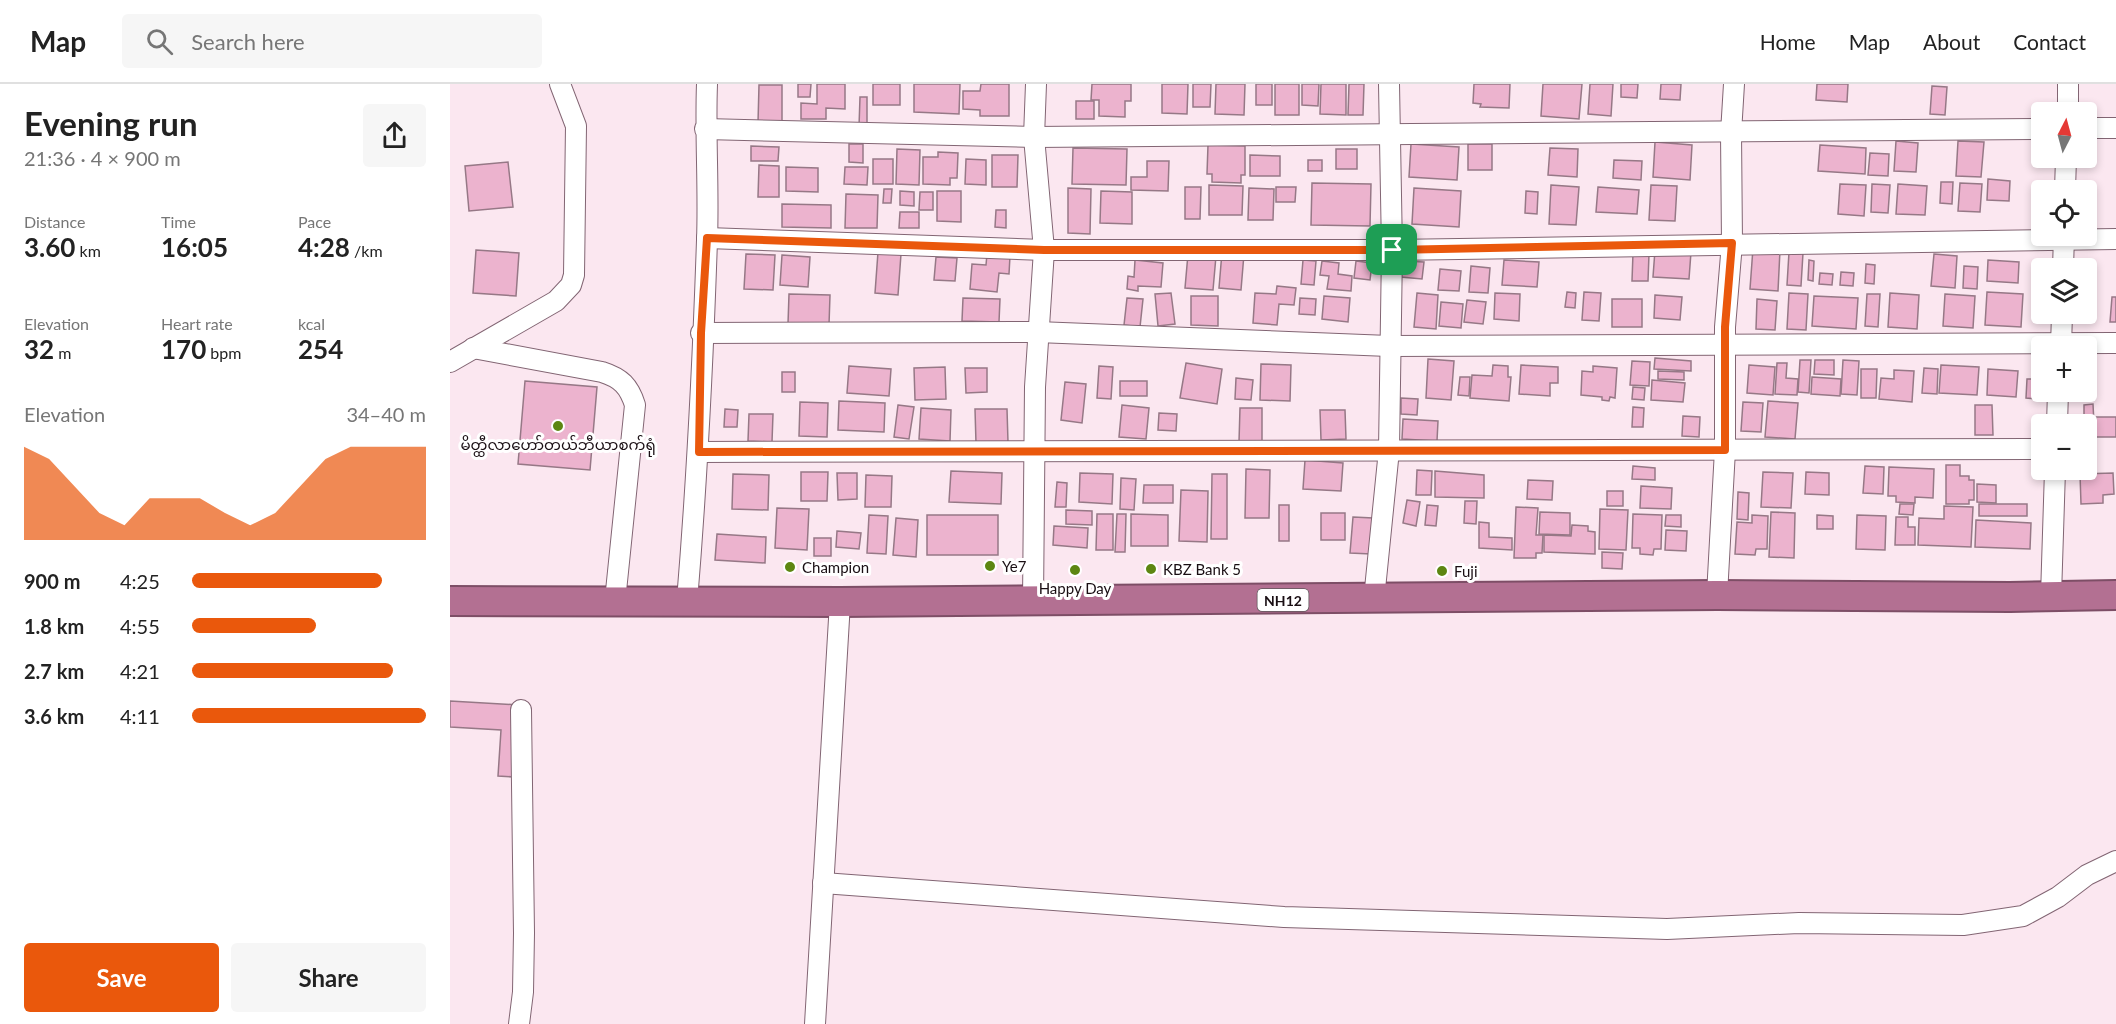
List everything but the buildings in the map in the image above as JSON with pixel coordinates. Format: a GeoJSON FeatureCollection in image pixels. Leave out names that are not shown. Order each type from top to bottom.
{"type":"FeatureCollection","features":[{"type":"Feature","properties":{"kind":"highway","name":"NH12"},"geometry":{"type":"LineString","coordinates":[[450,601],[840,602],[1717,595],[2116,595]]}},
{"type":"Feature","properties":{"kind":"street"},"geometry":{"type":"LineString","coordinates":[[450,362],[556,301],[571,285],[574,275],[576,126],[560,84]]}},
{"type":"Feature","properties":{"kind":"street"},"geometry":{"type":"LineString","coordinates":[[687,601],[699,452],[701,333],[707,238],[705,129],[707,84]]}},
{"type":"Feature","properties":{"kind":"street"},"geometry":{"type":"LineString","coordinates":[[1032,601],[1037,332],[1044,250],[1034,137],[1036,84]]}},
{"type":"Feature","properties":{"kind":"street"},"geometry":{"type":"LineString","coordinates":[[1374,599],[1389,450],[1392,250],[1389,84]]}},
{"type":"Feature","properties":{"kind":"street"},"geometry":{"type":"LineString","coordinates":[[1717,595],[1725,450],[1725,345],[1732,243],[1731,133],[1734,84]]}},
{"type":"Feature","properties":{"kind":"street"},"geometry":{"type":"LineString","coordinates":[[2068,84],[2068,102]]}},
{"type":"Feature","properties":{"kind":"street"},"geometry":{"type":"LineString","coordinates":[[2097,128],[2116,128]]}},
{"type":"Feature","properties":{"kind":"street"},"geometry":{"type":"LineString","coordinates":[[705,129],[1034,137],[2031,129]]}},
{"type":"Feature","properties":{"kind":"street"},"geometry":{"type":"LineString","coordinates":[[707,238],[1044,250],[1392,250],[2031,238]]}},
{"type":"Feature","properties":{"kind":"street"},"geometry":{"type":"LineString","coordinates":[[2097,238],[2116,238]]}},
{"type":"Feature","properties":{"kind":"street"},"geometry":{"type":"LineString","coordinates":[[701,333],[1037,332],[1389,345],[2031,344]]}},
{"type":"Feature","properties":{"kind":"street"},"geometry":{"type":"LineString","coordinates":[[2097,343],[2116,343]]}},
{"type":"Feature","properties":{"kind":"street"},"geometry":{"type":"LineString","coordinates":[[473,348],[602,372],[617,377],[630,389],[635,405],[615,601]]}},
{"type":"Feature","properties":{"kind":"street"},"geometry":{"type":"LineString","coordinates":[[699,452],[2031,448]]}},
{"type":"Feature","properties":{"kind":"street"},"geometry":{"type":"LineString","coordinates":[[2051,596],[2055,480]]}},
{"type":"Feature","properties":{"kind":"street"},"geometry":{"type":"LineString","coordinates":[[815,1024],[840,602]]}},
{"type":"Feature","properties":{"kind":"street"},"geometry":{"type":"LineString","coordinates":[[519,1024],[523,992],[524,933],[521,710]]}},
{"type":"Feature","properties":{"kind":"street"},"geometry":{"type":"LineString","coordinates":[[823,883],[1296,917],[1666,929],[1799,923],[1963,925],[2023,916],[2058,897],[2087,875],[2116,861]]}},
{"type":"Feature","properties":{"kind":"place","name":"မိတ္ထီလာဟော်တယ်ဘီယာစက်ရုံ"},"geometry":{"type":"Point","coordinates":[558,426]}},
{"type":"Feature","properties":{"kind":"place","name":"Ye7"},"geometry":{"type":"Point","coordinates":[990,566]}},
{"type":"Feature","properties":{"kind":"place","name":"Champion"},"geometry":{"type":"Point","coordinates":[790,567]}},
{"type":"Feature","properties":{"kind":"place","name":"KBZ Bank 5"},"geometry":{"type":"Point","coordinates":[1151,569]}},
{"type":"Feature","properties":{"kind":"place","name":"Happy Day"},"geometry":{"type":"Point","coordinates":[1075,570]}},
{"type":"Feature","properties":{"kind":"place","name":"Fuji"},"geometry":{"type":"Point","coordinates":[1442,571]}},
{"type":"Feature","properties":{"kind":"route"},"geometry":{"type":"LineString","coordinates":[[707,238],[1044,250],[1392,250],[1732,243],[1725,327],[1725,450],[699,452],[701,333],[707,238]]}}]}
